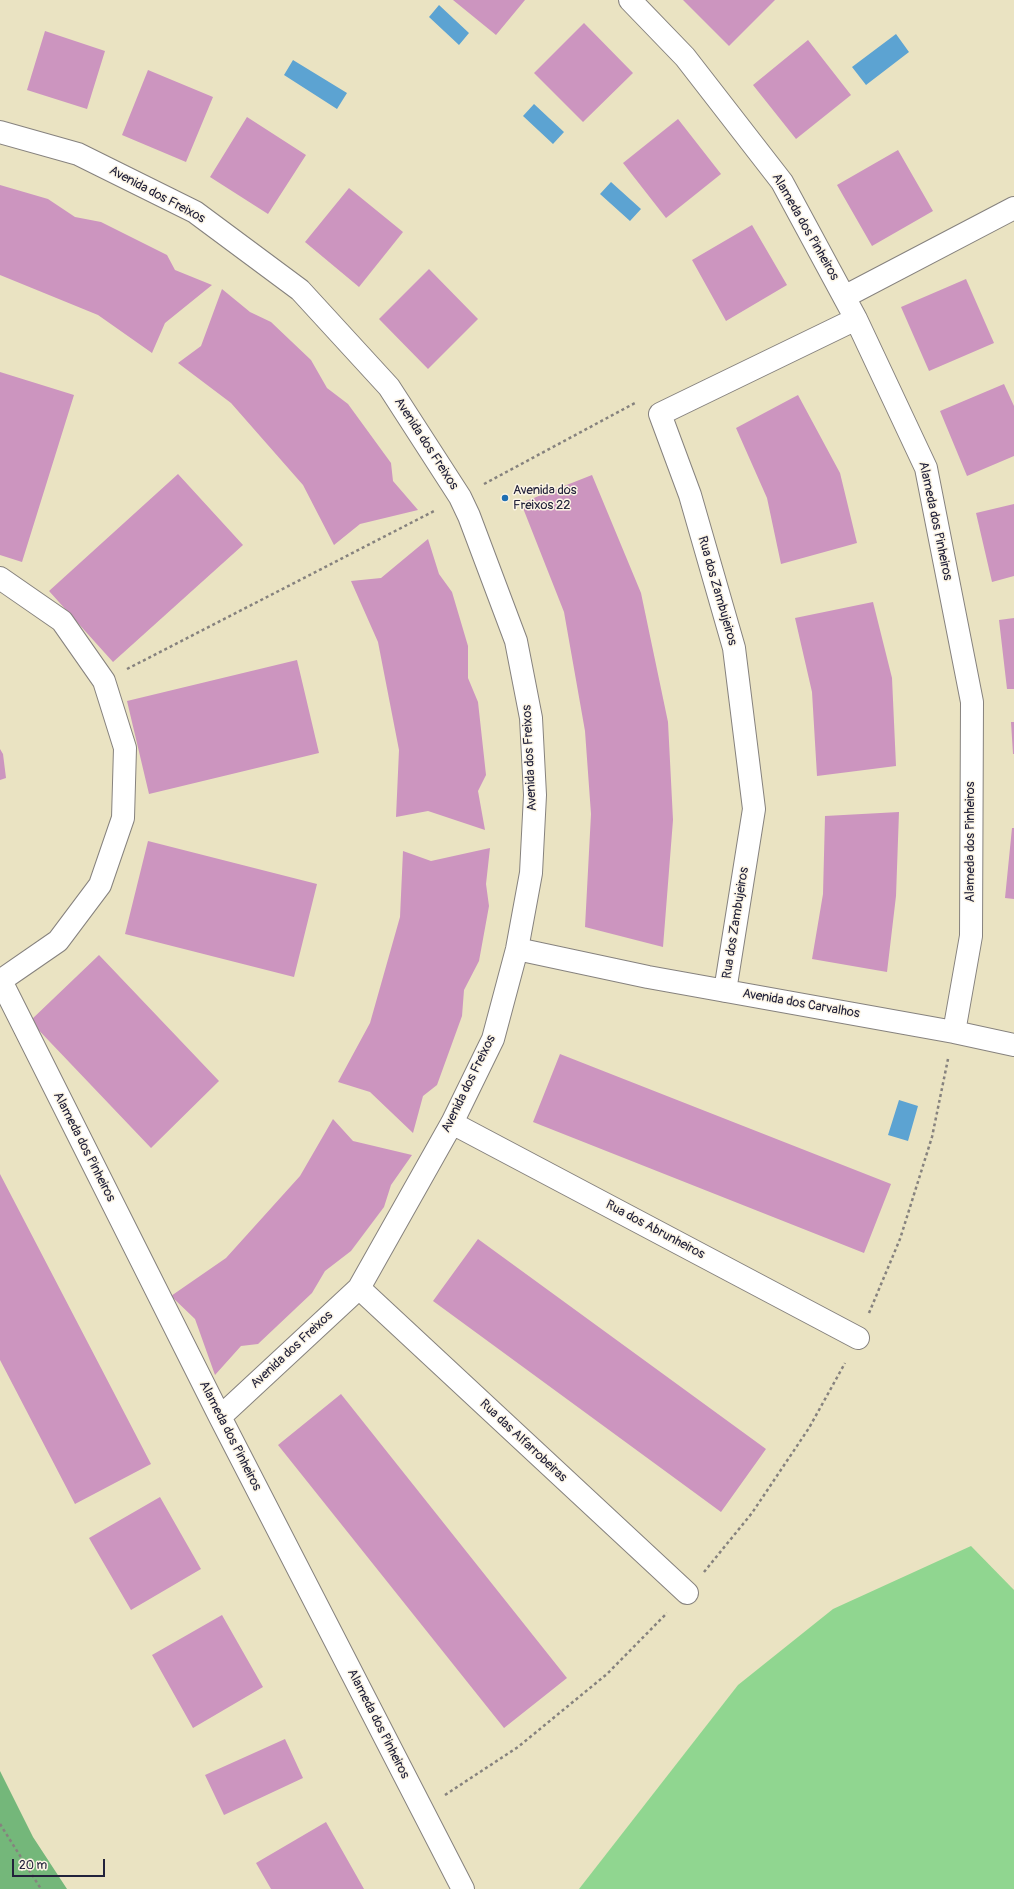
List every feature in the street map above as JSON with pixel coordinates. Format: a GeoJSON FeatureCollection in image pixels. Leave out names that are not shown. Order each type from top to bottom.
{"type":"FeatureCollection","features":[{"type":"Feature","properties":{"kind":"street","name":"Alameda dos Pinheiros"},"geometry":{"type":"LineString","coordinates":[[630,0],[685,57],[782,182],[856,319],[926,468],[972,702],[971,936],[954,1032]]}},
{"type":"Feature","properties":{"kind":"street","name":"Avenida dos Freixos"},"geometry":{"type":"LineString","coordinates":[[0,132],[78,154],[195,212],[300,290],[389,387],[456,491],[470,516],[516,641],[531,718],[535,795],[531,873],[517,949],[493,1039],[452,1122],[359,1288],[220,1417]]}},
{"type":"Feature","properties":{"kind":"street"},"geometry":{"type":"LineString","coordinates":[[844,297],[1014,208]]}},
{"type":"Feature","properties":{"kind":"street","name":"Rua dos Zambujeiros"},"geometry":{"type":"LineString","coordinates":[[725,991],[754,809],[734,648],[690,495],[660,414],[856,319]]}},
{"type":"Feature","properties":{"kind":"street"},"geometry":{"type":"LineString","coordinates":[[0,578],[62,621],[104,681],[125,748],[123,818],[100,885],[58,941],[0,981]]}},
{"type":"Feature","properties":{"kind":"street","name":"Avenida dos Carvalhos"},"geometry":{"type":"LineString","coordinates":[[517,949],[725,991],[954,1032],[1014,1045]]}},
{"type":"Feature","properties":{"kind":"street","name":"Alameda dos Pinheiros"},"geometry":{"type":"LineString","coordinates":[[0,981],[220,1417],[463,1889]]}},
{"type":"Feature","properties":{"kind":"street","name":"Rua dos Abrunheiros"},"geometry":{"type":"LineString","coordinates":[[452,1122],[858,1338]]}},
{"type":"Feature","properties":{"kind":"street","name":"Rua das Alfarrobeiras"},"geometry":{"type":"LineString","coordinates":[[359,1288],[687,1593]]}},
{"type":"Feature","properties":{"kind":"path"},"geometry":{"type":"LineString","coordinates":[[422,1810],[524,1742],[607,1674],[687,1593],[752,1514],[809,1428],[858,1338],[900,1239],[932,1137],[954,1032]]}},
{"type":"Feature","properties":{"kind":"path"},"geometry":{"type":"LineString","coordinates":[[0,1824],[41,1889]]}},
{"type":"Feature","properties":{"kind":"green space"},"geometry":{"type":"Polygon","coordinates":[[[971,1546],[1014,1590],[1014,1889],[579,1889],[738,1685],[833,1609],[971,1546]]]}},
{"type":"Feature","properties":{"kind":"green space"},"geometry":{"type":"Polygon","coordinates":[[[0,1771],[33,1837],[67,1889],[0,1889],[0,1771]]]}},
{"type":"Feature","properties":{"kind":"water"},"geometry":{"type":"Polygon","coordinates":[[[439,5],[469,33],[459,45],[429,17],[439,5]]]}},
{"type":"Feature","properties":{"kind":"water"},"geometry":{"type":"Polygon","coordinates":[[[896,34],[909,52],[866,85],[852,67],[896,34]]]}},
{"type":"Feature","properties":{"kind":"water"},"geometry":{"type":"Polygon","coordinates":[[[293,60],[347,93],[337,109],[284,75],[293,60]]]}},
{"type":"Feature","properties":{"kind":"water"},"geometry":{"type":"Polygon","coordinates":[[[534,104],[564,132],[553,144],[523,116],[534,104]]]}},
{"type":"Feature","properties":{"kind":"water"},"geometry":{"type":"Polygon","coordinates":[[[611,182],[641,209],[630,221],[600,194],[611,182]]]}},
{"type":"Feature","properties":{"kind":"water"},"geometry":{"type":"Polygon","coordinates":[[[899,1100],[918,1106],[908,1141],[888,1135],[899,1100]]]}},
{"type":"Feature","properties":{"kind":"building"},"geometry":{"type":"Polygon","coordinates":[[[453,0],[525,0],[496,35],[453,0]]]}},
{"type":"Feature","properties":{"kind":"building"},"geometry":{"type":"Polygon","coordinates":[[[683,0],[775,0],[729,46],[683,0]]]}},
{"type":"Feature","properties":{"kind":"building"},"geometry":{"type":"Polygon","coordinates":[[[584,23],[633,73],[583,122],[534,73],[584,23]]]}},
{"type":"Feature","properties":{"kind":"building"},"geometry":{"type":"Polygon","coordinates":[[[45,31],[105,51],[87,109],[27,90],[45,31]]]}},
{"type":"Feature","properties":{"kind":"building"},"geometry":{"type":"Polygon","coordinates":[[[808,40],[851,95],[796,139],[753,85],[808,40]]]}},
{"type":"Feature","properties":{"kind":"building"},"geometry":{"type":"Polygon","coordinates":[[[148,70],[213,97],[186,162],[122,135],[148,70]]]}},
{"type":"Feature","properties":{"kind":"building"},"geometry":{"type":"Polygon","coordinates":[[[247,117],[306,155],[268,214],[210,177],[247,117]]]}},
{"type":"Feature","properties":{"kind":"building"},"geometry":{"type":"Polygon","coordinates":[[[678,119],[721,174],[666,218],[623,163],[678,119]]]}},
{"type":"Feature","properties":{"kind":"building"},"geometry":{"type":"Polygon","coordinates":[[[898,150],[933,211],[872,246],[837,185],[898,150]]]}},
{"type":"Feature","properties":{"kind":"building"},"geometry":{"type":"Polygon","coordinates":[[[0,185],[48,199],[75,217],[101,222],[167,255],[175,270],[212,285],[165,323],[152,353],[98,315],[0,275],[0,185]]]}},
{"type":"Feature","properties":{"kind":"building"},"geometry":{"type":"Polygon","coordinates":[[[349,188],[403,232],[359,287],[305,242],[349,188]]]}},
{"type":"Feature","properties":{"kind":"building"},"geometry":{"type":"Polygon","coordinates":[[[752,225],[787,285],[726,321],[692,260],[752,225]]]}},
{"type":"Feature","properties":{"kind":"building"},"geometry":{"type":"Polygon","coordinates":[[[429,269],[478,319],[428,369],[379,319],[429,269]]]}},
{"type":"Feature","properties":{"kind":"building"},"geometry":{"type":"Polygon","coordinates":[[[966,279],[994,343],[929,371],[901,307],[966,279]]]}},
{"type":"Feature","properties":{"kind":"building"},"geometry":{"type":"Polygon","coordinates":[[[222,289],[250,312],[271,322],[311,360],[327,388],[348,404],[391,463],[393,481],[418,510],[360,524],[334,545],[303,485],[231,403],[178,363],[201,346],[222,289]]]}},
{"type":"Feature","properties":{"kind":"building"},"geometry":{"type":"Polygon","coordinates":[[[0,372],[74,395],[22,562],[0,555],[0,372]]]}},
{"type":"Feature","properties":{"kind":"building"},"geometry":{"type":"Polygon","coordinates":[[[1004,384],[1014,406],[1014,456],[967,476],[940,411],[1004,384]]]}},
{"type":"Feature","properties":{"kind":"building"},"geometry":{"type":"Polygon","coordinates":[[[798,395],[840,473],[857,543],[781,564],[767,498],[736,428],[798,395]]]}},
{"type":"Feature","properties":{"kind":"building"},"geometry":{"type":"Polygon","coordinates":[[[178,474],[243,545],[113,662],[49,591],[178,474]]]}},
{"type":"Feature","properties":{"kind":"building"},"geometry":{"type":"Polygon","coordinates":[[[592,475],[641,593],[668,722],[673,820],[663,947],[585,927],[591,814],[585,731],[564,612],[521,503],[592,475]]]}},
{"type":"Feature","properties":{"kind":"building"},"geometry":{"type":"Polygon","coordinates":[[[1014,504],[1014,576],[992,582],[976,513],[1014,504]]]}},
{"type":"Feature","properties":{"kind":"building"},"geometry":{"type":"Polygon","coordinates":[[[428,539],[439,574],[452,592],[468,646],[468,678],[478,702],[486,775],[478,791],[485,830],[428,811],[396,817],[399,750],[378,642],[351,581],[381,578],[428,539]]]}},
{"type":"Feature","properties":{"kind":"building"},"geometry":{"type":"Polygon","coordinates":[[[873,602],[892,678],[896,766],[817,776],[812,692],[795,618],[873,602]]]}},
{"type":"Feature","properties":{"kind":"building"},"geometry":{"type":"Polygon","coordinates":[[[1014,618],[1014,689],[1007,689],[999,620],[1014,618]]]}},
{"type":"Feature","properties":{"kind":"building"},"geometry":{"type":"Polygon","coordinates":[[[297,660],[319,753],[149,794],[127,701],[297,660]]]}},
{"type":"Feature","properties":{"kind":"building"},"geometry":{"type":"Polygon","coordinates":[[[1011,722],[1014,722],[1014,754],[1013,754],[1011,722]]]}},
{"type":"Feature","properties":{"kind":"building"},"geometry":{"type":"Polygon","coordinates":[[[0,749],[3,754],[6,778],[0,780],[0,749]]]}},
{"type":"Feature","properties":{"kind":"building"},"geometry":{"type":"Polygon","coordinates":[[[899,812],[896,896],[887,972],[812,959],[823,894],[825,816],[899,812]]]}},
{"type":"Feature","properties":{"kind":"building"},"geometry":{"type":"Polygon","coordinates":[[[1012,828],[1014,828],[1014,899],[1005,898],[1012,828]]]}},
{"type":"Feature","properties":{"kind":"building"},"geometry":{"type":"Polygon","coordinates":[[[148,841],[317,884],[294,977],[125,934],[148,841]]]}},
{"type":"Feature","properties":{"kind":"building"},"geometry":{"type":"Polygon","coordinates":[[[490,848],[486,884],[489,906],[479,961],[464,990],[462,1016],[437,1085],[423,1096],[413,1133],[370,1092],[338,1082],[370,1023],[400,917],[403,851],[431,861],[490,848]]]}},
{"type":"Feature","properties":{"kind":"building"},"geometry":{"type":"Polygon","coordinates":[[[99,955],[219,1081],[151,1148],[30,1021],[99,955]]]}},
{"type":"Feature","properties":{"kind":"building"},"geometry":{"type":"Polygon","coordinates":[[[560,1054],[891,1184],[864,1253],[533,1122],[560,1054]]]}},
{"type":"Feature","properties":{"kind":"building"},"geometry":{"type":"Polygon","coordinates":[[[333,1119],[353,1141],[412,1155],[391,1185],[384,1207],[351,1251],[325,1271],[312,1293],[258,1344],[241,1346],[215,1375],[195,1319],[171,1296],[226,1258],[300,1176],[333,1119]]]}},
{"type":"Feature","properties":{"kind":"building"},"geometry":{"type":"Polygon","coordinates":[[[0,1174],[151,1464],[75,1504],[0,1360],[0,1174]]]}},
{"type":"Feature","properties":{"kind":"building"},"geometry":{"type":"Polygon","coordinates":[[[478,1239],[766,1449],[721,1512],[433,1301],[478,1239]]]}},
{"type":"Feature","properties":{"kind":"building"},"geometry":{"type":"Polygon","coordinates":[[[341,1394],[567,1678],[504,1728],[278,1445],[341,1394]]]}},
{"type":"Feature","properties":{"kind":"building"},"geometry":{"type":"Polygon","coordinates":[[[160,1497],[201,1569],[131,1610],[89,1538],[160,1497]]]}},
{"type":"Feature","properties":{"kind":"building"},"geometry":{"type":"Polygon","coordinates":[[[222,1615],[263,1687],[193,1728],[152,1655],[222,1615]]]}},
{"type":"Feature","properties":{"kind":"building"},"geometry":{"type":"Polygon","coordinates":[[[285,1739],[303,1778],[224,1815],[205,1775],[285,1739]]]}},
{"type":"Feature","properties":{"kind":"building"},"geometry":{"type":"Polygon","coordinates":[[[326,1822],[364,1889],[271,1889],[256,1863],[326,1822]]]}},
{"type":"Feature","properties":{"kind":"place","name":"Avenida dos Freixos 22"},"geometry":{"type":"Point","coordinates":[505,498]}}]}
